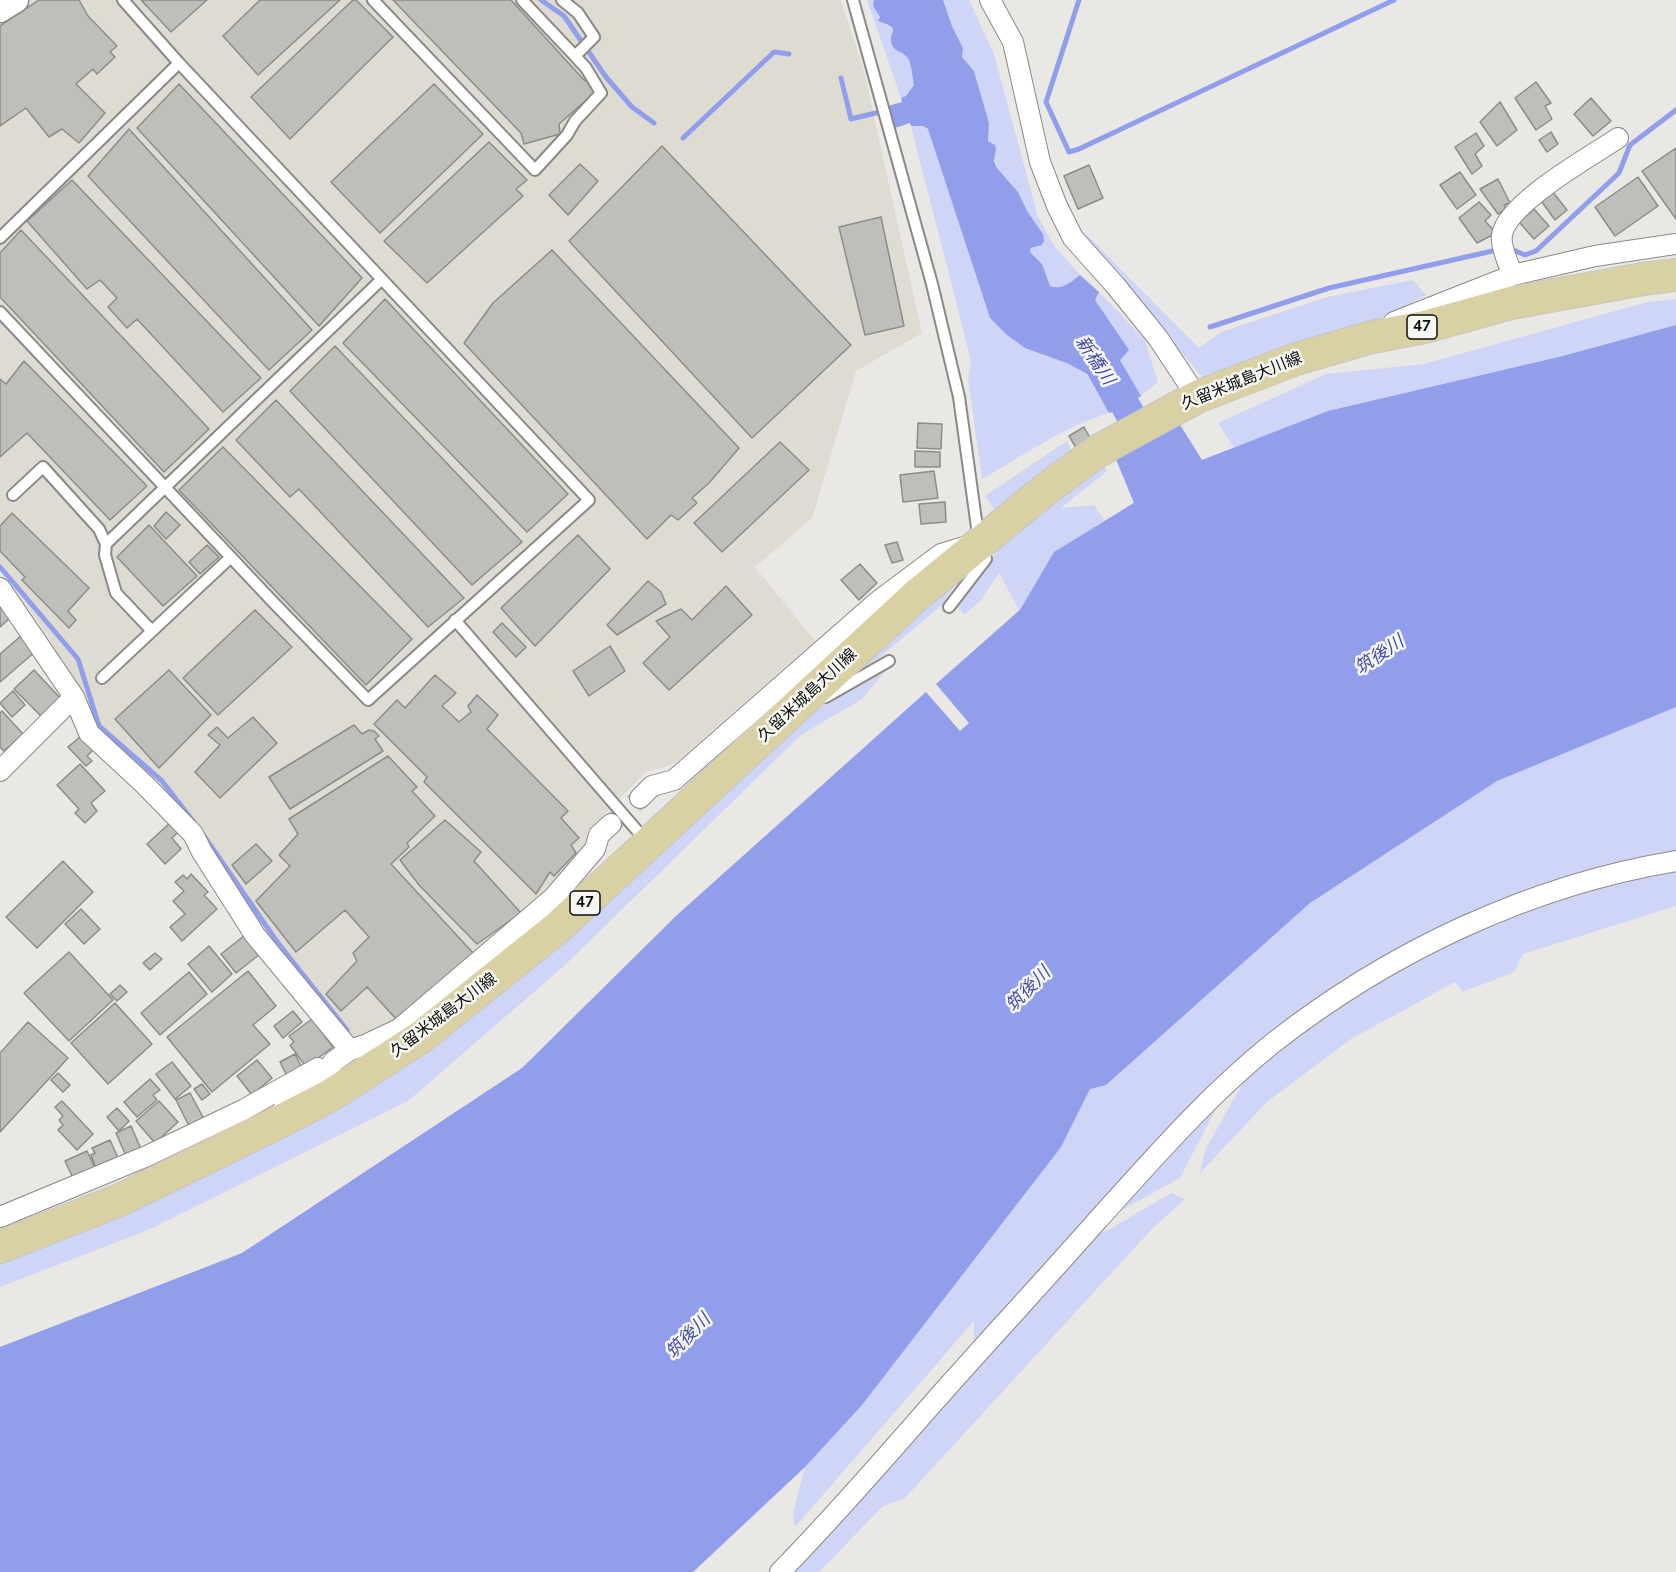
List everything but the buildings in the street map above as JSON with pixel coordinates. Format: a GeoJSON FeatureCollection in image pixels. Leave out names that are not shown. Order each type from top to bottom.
{"type":"FeatureCollection","features":[{"type":"Feature","properties":{"kind":"main road","name":"久留米城島大川線"},"geometry":{"type":"LineString","coordinates":[[0,1247],[122,1199],[277,1123],[331,1095],[421,1037],[557,928],[918,594],[1046,489],[1098,452],[1187,402],[1296,358],[1372,337],[1425,327],[1511,303],[1643,279],[1676,276]]}},
{"type":"Feature","properties":{"kind":"street"},"geometry":{"type":"LineString","coordinates":[[0,10],[16,0]]}},
{"type":"Feature","properties":{"kind":"street"},"geometry":{"type":"LineString","coordinates":[[990,0],[1013,42],[1040,162],[1057,206],[1073,238],[1158,338],[1187,402]]}},
{"type":"Feature","properties":{"kind":"street"},"geometry":{"type":"LineString","coordinates":[[1513,275],[1501,236],[1508,220],[1526,200],[1617,138]]}},
{"type":"Feature","properties":{"kind":"street"},"geometry":{"type":"LineString","coordinates":[[1372,337],[1398,320],[1513,275],[1595,256],[1676,244]]}},
{"type":"Feature","properties":{"kind":"street"},"geometry":{"type":"LineString","coordinates":[[640,798],[652,786],[674,780],[877,602],[942,554],[979,542]]}},
{"type":"Feature","properties":{"kind":"street"},"geometry":{"type":"LineString","coordinates":[[0,588],[74,697],[89,734],[144,784],[193,834],[255,935],[342,1056]]}},
{"type":"Feature","properties":{"kind":"street"},"geometry":{"type":"LineString","coordinates":[[0,771],[74,697]]}},
{"type":"Feature","properties":{"kind":"street"},"geometry":{"type":"LineString","coordinates":[[0,1217],[147,1156],[232,1116],[314,1070],[399,1029],[554,897],[595,849],[599,835],[611,824]]}},
{"type":"Feature","properties":{"kind":"street"},"geometry":{"type":"LineString","coordinates":[[780,1572],[832,1519],[932,1404],[1174,1135],[1239,1072],[1273,1043],[1380,969],[1436,938],[1538,897],[1655,864],[1676,861]]}},
{"type":"Feature","properties":{"kind":"street"},"geometry":{"type":"LineString","coordinates":[[277,1123],[285,1106],[322,1076],[342,1056]]}},
{"type":"Feature","properties":{"kind":"street"},"geometry":{"type":"LineString","coordinates":[[40,1202],[57,1202],[102,1195],[122,1199]]}},
{"type":"Feature","properties":{"kind":"lane"},"geometry":{"type":"LineString","coordinates":[[0,312],[368,700],[589,500],[178,63],[123,0]]}},
{"type":"Feature","properties":{"kind":"lane"},"geometry":{"type":"LineString","coordinates":[[373,0],[535,170],[601,93],[586,68],[581,50],[522,0]]}},
{"type":"Feature","properties":{"kind":"lane"},"geometry":{"type":"LineString","coordinates":[[562,0],[578,13],[594,37],[581,50]]}},
{"type":"Feature","properties":{"kind":"lane"},"geometry":{"type":"LineString","coordinates":[[853,0],[932,284],[959,397],[979,542],[986,559],[949,607]]}},
{"type":"Feature","properties":{"kind":"lane"},"geometry":{"type":"LineString","coordinates":[[0,238],[178,63]]}},
{"type":"Feature","properties":{"kind":"lane"},"geometry":{"type":"LineString","coordinates":[[106,544],[381,279]]}},
{"type":"Feature","properties":{"kind":"lane"},"geometry":{"type":"LineString","coordinates":[[13,495],[43,467],[99,529],[106,544],[105,555],[116,593],[152,631]]}},
{"type":"Feature","properties":{"kind":"lane"},"geometry":{"type":"LineString","coordinates":[[102,678],[231,557]]}},
{"type":"Feature","properties":{"kind":"lane"},"geometry":{"type":"LineString","coordinates":[[455,620],[648,844]]}},
{"type":"Feature","properties":{"kind":"lane"},"geometry":{"type":"LineString","coordinates":[[799,704],[820,700],[889,661]]}},
{"type":"Feature","properties":{"kind":"shaded area"},"geometry":{"type":"Polygon","coordinates":[[[0,0],[841,0],[864,71],[922,333],[856,371],[812,518],[755,567],[815,641],[674,764],[646,772],[588,831],[588,845],[543,895],[397,1020],[350,1040],[155,784],[84,721],[50,640],[0,567],[0,0]]]}},
{"type":"Feature","properties":{"kind":"shaded area"},"geometry":{"type":"Polygon","coordinates":[[[867,0],[874,0],[880,17],[892,29],[892,44],[907,56],[910,62],[914,85],[906,97],[901,98],[867,0]]]}},
{"type":"Feature","properties":{"kind":"shaded area"},"geometry":{"type":"Polygon","coordinates":[[[943,0],[969,0],[994,54],[1038,217],[1055,247],[1080,275],[1066,285],[1050,286],[1042,264],[1030,252],[1031,248],[1042,245],[1044,241],[1017,191],[998,169],[995,158],[996,150],[988,141],[989,123],[974,71],[962,57],[963,47],[952,26],[943,0]]]}},
{"type":"Feature","properties":{"kind":"shaded area"},"geometry":{"type":"Polygon","coordinates":[[[917,125],[928,129],[932,138],[990,318],[1045,356],[1069,364],[1086,374],[1109,413],[1059,434],[982,479],[968,379],[971,361],[911,126],[917,125]]]}},
{"type":"Feature","properties":{"kind":"shaded area"},"geometry":{"type":"Polygon","coordinates":[[[1081,229],[1199,348],[1221,332],[1327,297],[1413,280],[1426,295],[1347,336],[1204,379],[1079,236],[1081,229]]]}},
{"type":"Feature","properties":{"kind":"shaded area"},"geometry":{"type":"Polygon","coordinates":[[[1099,292],[1145,340],[1158,382],[1141,396],[1120,360],[1095,300],[1099,292]]]}},
{"type":"Feature","properties":{"kind":"shaded area"},"geometry":{"type":"Polygon","coordinates":[[[1676,299],[1676,338],[1183,470],[1201,460],[1234,448],[1218,423],[1326,374],[1424,364],[1647,302],[1676,299]]]}},
{"type":"Feature","properties":{"kind":"shaded area"},"geometry":{"type":"Polygon","coordinates":[[[1067,441],[1073,455],[996,512],[985,496],[1067,441]]]}},
{"type":"Feature","properties":{"kind":"shaded area"},"geometry":{"type":"Polygon","coordinates":[[[1104,460],[1106,472],[1061,508],[1094,505],[1105,521],[1134,502],[1150,511],[936,684],[1019,610],[999,573],[981,600],[964,615],[958,607],[1012,530],[1104,460]]]}},
{"type":"Feature","properties":{"kind":"shaded area"},"geometry":{"type":"Polygon","coordinates":[[[971,561],[941,606],[880,657],[834,686],[971,561]]]}},
{"type":"Feature","properties":{"kind":"shaded area"},"geometry":{"type":"Polygon","coordinates":[[[887,669],[862,699],[801,735],[563,967],[408,1101],[148,1230],[0,1287],[0,1258],[291,1129],[797,721],[887,669]]]}},
{"type":"Feature","properties":{"kind":"shaded area"},"geometry":{"type":"Polygon","coordinates":[[[1676,693],[1676,854],[1540,886],[1455,921],[1272,1035],[974,1347],[974,1321],[795,1527],[793,1514],[805,1467],[693,1572],[683,1572],[1077,1097],[1426,806],[1676,693]]]}},
{"type":"Feature","properties":{"kind":"shaded area"},"geometry":{"type":"Polygon","coordinates":[[[1676,867],[1676,906],[1523,954],[1514,972],[1463,992],[1455,982],[1351,1039],[1267,1102],[1200,1173],[1205,1150],[1247,1076],[1271,1055],[1331,1011],[1412,960],[1516,912],[1594,887],[1676,867]]]}},
{"type":"Feature","properties":{"kind":"shaded area"},"geometry":{"type":"Polygon","coordinates":[[[1223,1095],[1180,1178],[1111,1216],[1223,1095]]]}},
{"type":"Feature","properties":{"kind":"shaded area"},"geometry":{"type":"Polygon","coordinates":[[[1171,1193],[1185,1199],[1152,1229],[904,1499],[883,1506],[819,1572],[788,1572],[1094,1235],[1110,1229],[1171,1193]]]}},
{"type":"Feature","properties":{"kind":"water"},"geometry":{"type":"Polygon","coordinates":[[[874,0],[943,0],[963,48],[962,57],[974,71],[989,123],[988,141],[995,145],[994,161],[997,168],[1018,192],[1027,211],[1043,234],[1042,245],[1031,248],[1030,252],[1042,264],[1050,286],[1062,286],[1080,275],[1099,292],[1095,300],[1129,350],[1120,360],[1141,396],[1138,398],[1158,432],[1179,423],[1202,460],[1328,411],[1563,356],[1676,325],[1676,707],[1497,781],[1310,903],[1106,1085],[1090,1089],[1061,1147],[862,1405],[805,1467],[693,1572],[0,1572],[0,1347],[242,1253],[522,1068],[677,915],[926,692],[960,731],[969,723],[936,684],[1020,610],[1054,552],[1134,503],[1115,457],[1131,446],[1087,374],[1069,364],[1025,348],[1007,335],[990,318],[928,129],[923,126],[911,126],[910,123],[895,128],[888,106],[902,102],[901,98],[906,96],[914,85],[912,70],[907,57],[892,45],[893,28],[878,21],[880,17],[873,6],[874,0]]]}},
{"type":"Feature","properties":{"kind":"waterway"},"geometry":{"type":"LineString","coordinates":[[541,0],[564,16],[606,77],[632,107],[654,123]]}},
{"type":"Feature","properties":{"kind":"waterway"},"geometry":{"type":"LineString","coordinates":[[1079,0],[1046,102],[1069,152],[1394,0]]}},
{"type":"Feature","properties":{"kind":"waterway"},"geometry":{"type":"LineString","coordinates":[[683,138],[774,52],[789,54]]}},
{"type":"Feature","properties":{"kind":"waterway"},"geometry":{"type":"LineString","coordinates":[[841,78],[851,119],[884,111]]}},
{"type":"Feature","properties":{"kind":"waterway"},"geometry":{"type":"LineString","coordinates":[[1511,249],[1525,255],[1536,251],[1619,173],[1630,145],[1676,110]]}},
{"type":"Feature","properties":{"kind":"waterway"},"geometry":{"type":"LineString","coordinates":[[1210,327],[1329,288],[1497,250]]}},
{"type":"Feature","properties":{"kind":"waterway"},"geometry":{"type":"LineString","coordinates":[[0,567],[78,659],[99,726],[162,781],[193,821]]}},
{"type":"Feature","properties":{"kind":"waterway"},"geometry":{"type":"LineString","coordinates":[[204,836],[278,943],[347,1030]]}},
{"type":"Feature","properties":{"kind":"tunnel"},"geometry":{"type":"LineString","coordinates":[[611,824],[640,798]]}},
{"type":"Feature","properties":{"kind":"water label","name":"新橋川"},"geometry":{"type":"Point","coordinates":[1094,361]}},
{"type":"Feature","properties":{"kind":"water label","name":"筑後川"},"geometry":{"type":"Point","coordinates":[1380,656]}},
{"type":"Feature","properties":{"kind":"water label","name":"筑後川"},"geometry":{"type":"Point","coordinates":[1029,990]}},
{"type":"Feature","properties":{"kind":"water label","name":"筑後川"},"geometry":{"type":"Point","coordinates":[689,1337]}}]}
